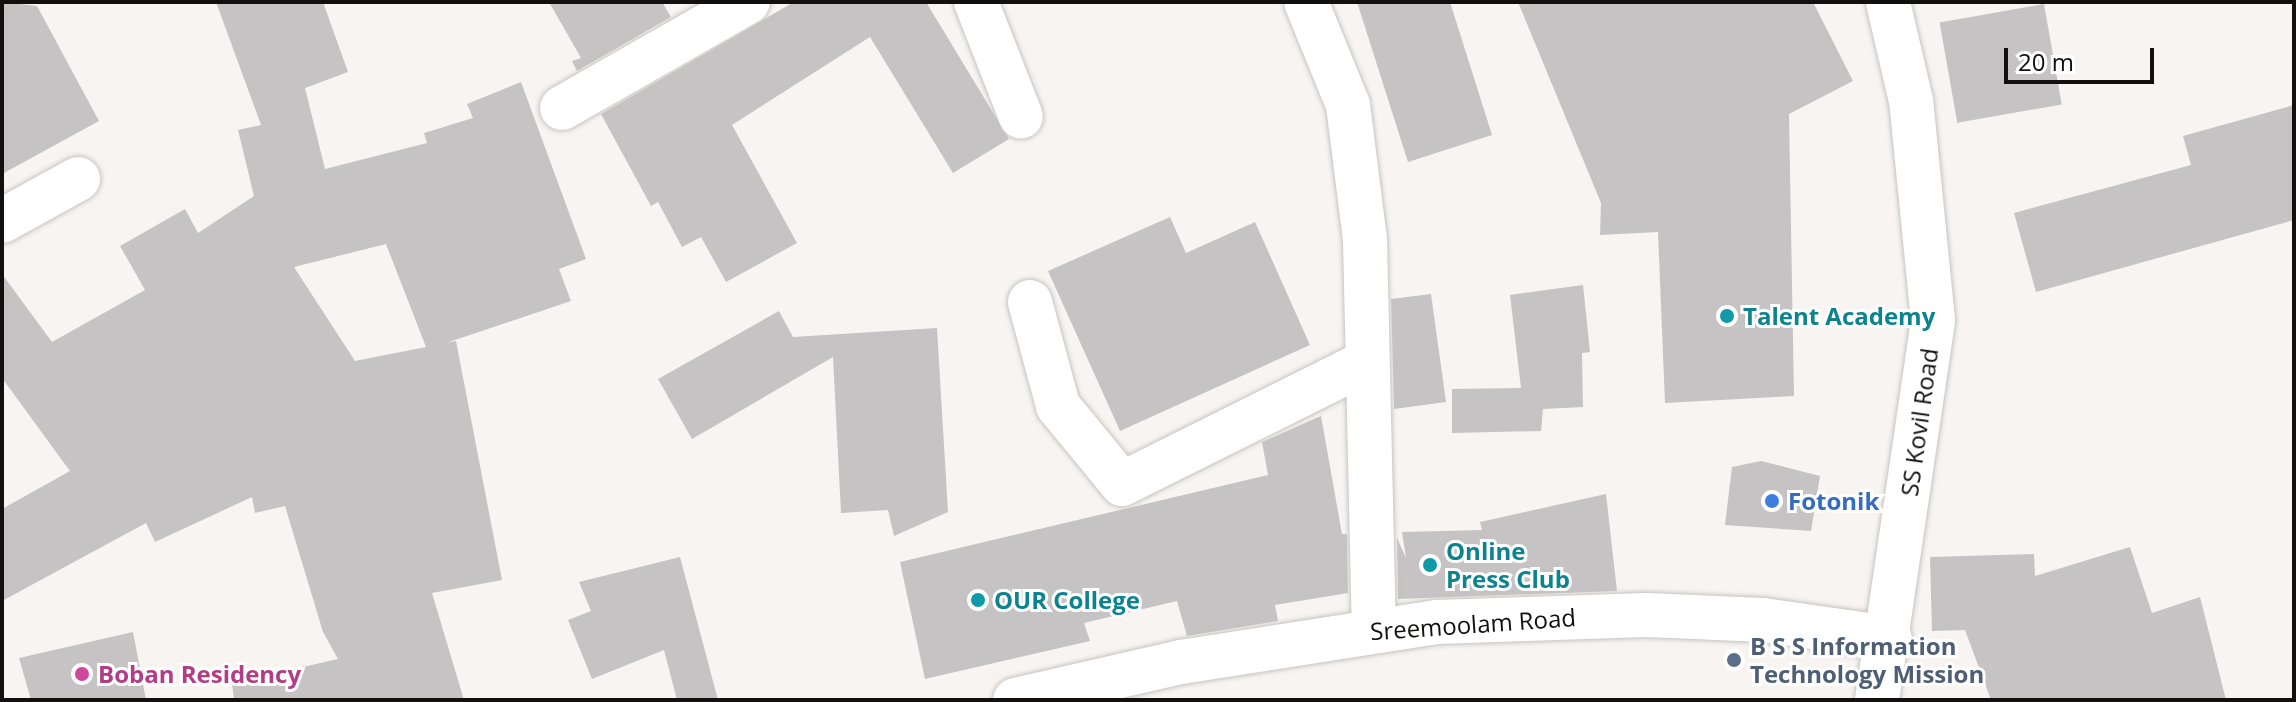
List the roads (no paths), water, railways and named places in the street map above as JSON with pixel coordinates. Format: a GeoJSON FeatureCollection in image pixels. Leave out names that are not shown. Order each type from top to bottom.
{"type":"FeatureCollection","features":[{"type":"Feature","properties":{"kind":"street"},"geometry":{"type":"LineString","coordinates":[[562,108],[748,2]]}},
{"type":"Feature","properties":{"kind":"street"},"geometry":{"type":"LineString","coordinates":[[976,2],[1021,117]]}},
{"type":"Feature","properties":{"kind":"street"},"geometry":{"type":"LineString","coordinates":[[1306,2],[1348,105],[1365,239],[1374,629]]}},
{"type":"Feature","properties":{"kind":"street","name":"SS Kovil Road"},"geometry":{"type":"LineString","coordinates":[[1877,700],[1890,638],[1933,320],[1911,101],[1888,2]]}},
{"type":"Feature","properties":{"kind":"street"},"geometry":{"type":"LineString","coordinates":[[2,221],[78,179]]}},
{"type":"Feature","properties":{"kind":"street"},"geometry":{"type":"LineString","coordinates":[[1030,302],[1058,406],[1122,484],[1367,362]]}},
{"type":"Feature","properties":{"kind":"street","name":"Sreemoolam Road"},"geometry":{"type":"LineString","coordinates":[[1015,700],[1181,662],[1374,629],[1646,615],[1763,620],[1890,638]]}},
{"type":"Feature","properties":{"kind":"place","name":"Talent Academy"},"geometry":{"type":"Point","coordinates":[1727,316]}},
{"type":"Feature","properties":{"kind":"place","name":"Fotonik"},"geometry":{"type":"Point","coordinates":[1772,501]}},
{"type":"Feature","properties":{"kind":"place","name":"Online Press Club"},"geometry":{"type":"Point","coordinates":[1430,565]}},
{"type":"Feature","properties":{"kind":"place","name":"OUR College"},"geometry":{"type":"Point","coordinates":[978,600]}},
{"type":"Feature","properties":{"kind":"place","name":"B S S Information Technology Mission"},"geometry":{"type":"Point","coordinates":[1734,660]}},
{"type":"Feature","properties":{"kind":"place","name":"Boban Residency"},"geometry":{"type":"Point","coordinates":[82,674]}}]}
